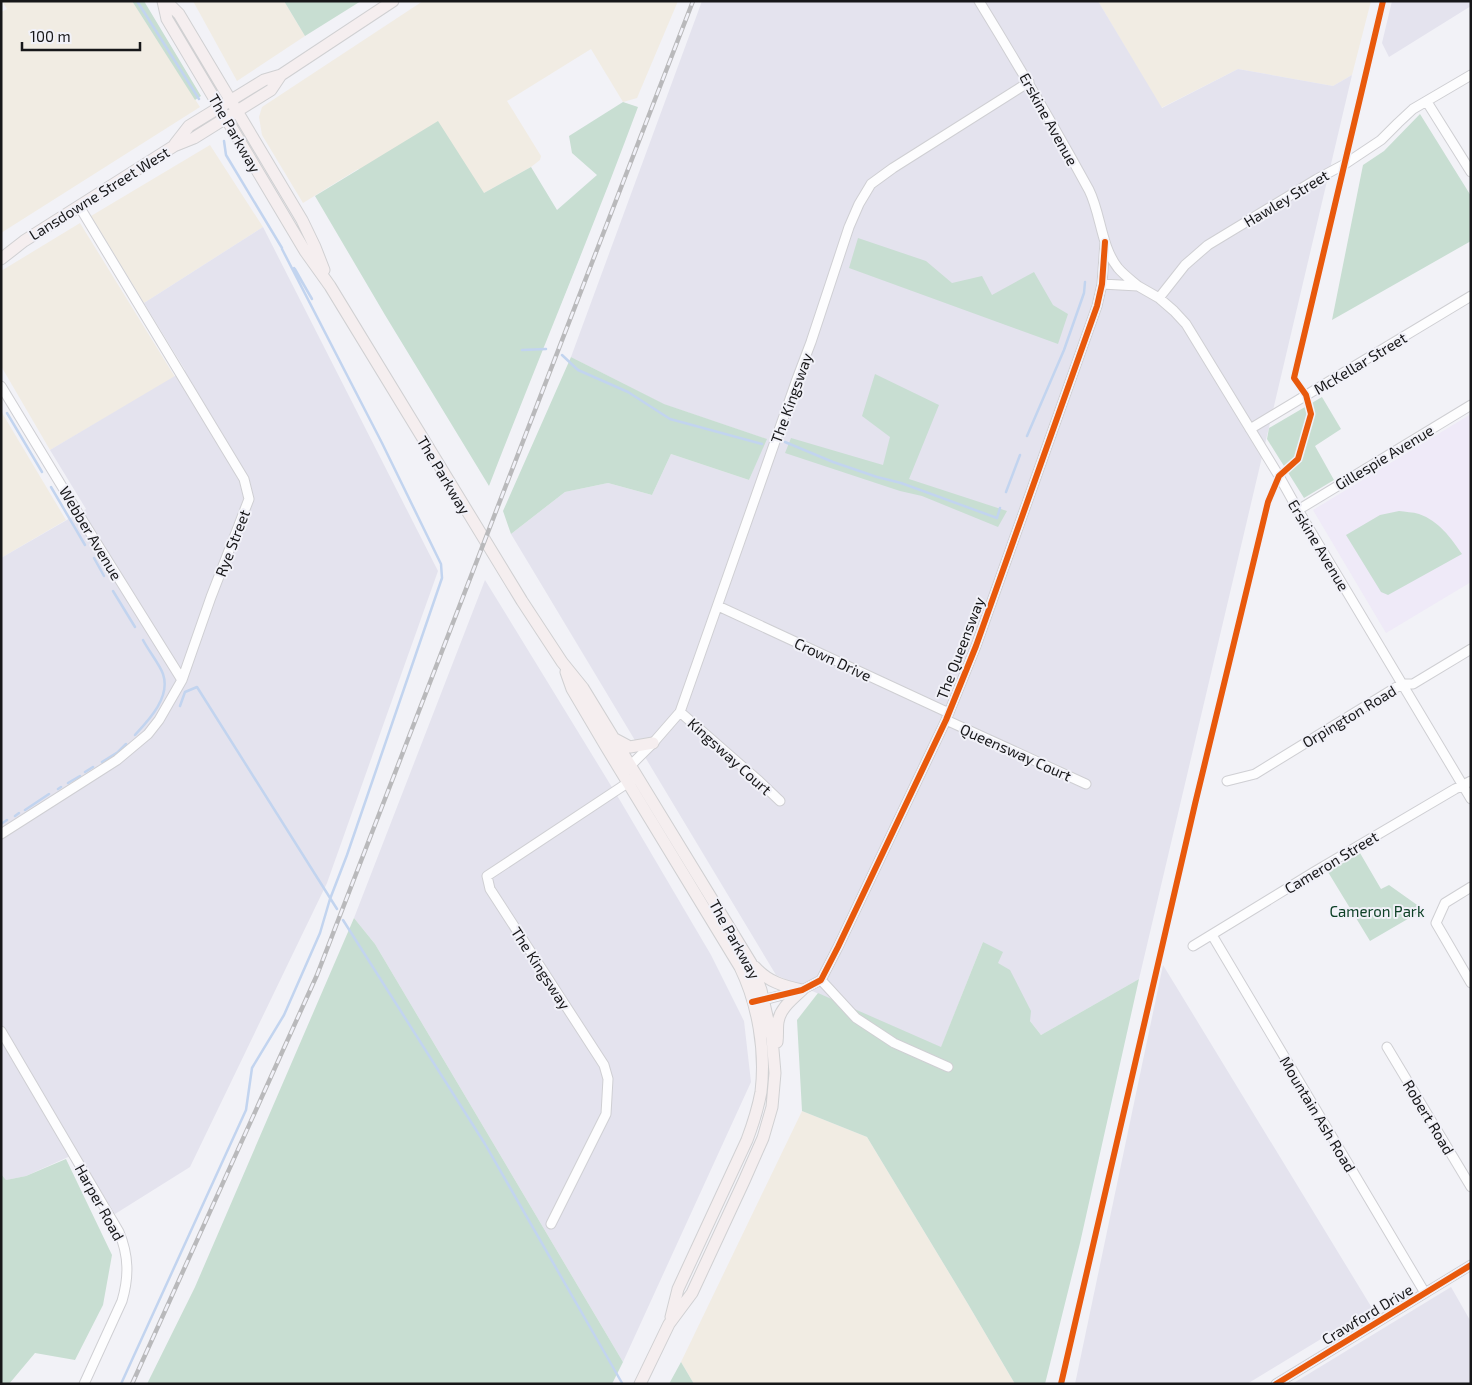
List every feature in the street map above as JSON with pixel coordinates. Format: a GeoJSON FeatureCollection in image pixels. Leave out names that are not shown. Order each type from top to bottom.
{"type":"FeatureCollection","features":[{"type":"Feature","properties":{"kind":"main road","name":"The Parkway"},"geometry":{"type":"LineString","coordinates":[[165,1],[179,14],[302,220],[330,286]]}},
{"type":"Feature","properties":{"kind":"main road","name":"The Parkway"},"geometry":{"type":"LineString","coordinates":[[165,1],[167,20],[305,250],[330,286],[479,532],[562,662],[583,688],[614,739],[629,775],[758,1001],[772,1038],[775,1086],[772,1108],[763,1138],[692,1293],[669,1324],[640,1384]]}},
{"type":"Feature","properties":{"kind":"main road","name":"Lansdowne Street West"},"geometry":{"type":"LineString","coordinates":[[174,146],[189,126],[264,80],[281,75],[393,1]]}},
{"type":"Feature","properties":{"kind":"main road","name":"Lansdowne Street West"},"geometry":{"type":"LineString","coordinates":[[1,259],[24,241],[174,146],[194,138],[271,90],[281,75]]}},
{"type":"Feature","properties":{"kind":"main road","name":"Lansdowne Street West"},"geometry":{"type":"LineString","coordinates":[[1,250],[24,241]]}},
{"type":"Feature","properties":{"kind":"main road","name":"The Parkway"},"geometry":{"type":"LineString","coordinates":[[562,662],[572,689],[751,963],[758,1001],[762,1074],[758,1106],[748,1140],[678,1290],[669,1324]]}},
{"type":"Feature","properties":{"kind":"main road"},"geometry":{"type":"LineString","coordinates":[[614,739],[630,747],[653,743]]}},
{"type":"Feature","properties":{"kind":"main road"},"geometry":{"type":"LineString","coordinates":[[751,963],[762,975],[772,981],[802,990]]}},
{"type":"Feature","properties":{"kind":"main road"},"geometry":{"type":"LineString","coordinates":[[775,1065],[780,1015],[785,1007],[802,990]]}},
{"type":"Feature","properties":{"kind":"street","name":"Erskine Avenue"},"geometry":{"type":"LineString","coordinates":[[979,1],[1029,82],[1090,192],[1100,218],[1105,242]]}},
{"type":"Feature","properties":{"kind":"street","name":"Hawley Street"},"geometry":{"type":"LineString","coordinates":[[1158,298],[1185,265],[1208,245],[1317,178],[1345,164],[1381,140],[1413,109],[1471,76]]}},
{"type":"Feature","properties":{"kind":"street","name":"The Kingsway"},"geometry":{"type":"LineString","coordinates":[[551,1224],[606,1114],[608,1079],[604,1065],[490,889],[487,876],[629,775],[680,712],[796,379],[811,342],[849,226],[871,184],[893,168],[1029,82]]}},
{"type":"Feature","properties":{"kind":"street"},"geometry":{"type":"LineString","coordinates":[[1427,102],[1471,172]]}},
{"type":"Feature","properties":{"kind":"street","name":"Rye Street"},"geometry":{"type":"LineString","coordinates":[[1,834],[117,760],[148,734],[159,720],[182,680],[211,597],[249,499],[244,479],[79,206]]}},
{"type":"Feature","properties":{"kind":"street"},"geometry":{"type":"LineString","coordinates":[[1105,242],[1117,266],[1126,277],[1138,286]]}},
{"type":"Feature","properties":{"kind":"street","name":"The Queensway"},"geometry":{"type":"LineString","coordinates":[[820,980],[842,940],[947,717],[976,646],[1097,306],[1102,284],[1105,242]]}},
{"type":"Feature","properties":{"kind":"street","name":"Erskine Avenue"},"geometry":{"type":"LineString","coordinates":[[1102,284],[1138,286],[1158,298],[1186,324],[1279,476],[1402,684],[1467,783],[1471,799]]}},
{"type":"Feature","properties":{"kind":"street","name":"McKellar Street"},"geometry":{"type":"LineString","coordinates":[[1250,430],[1471,296]]}},
{"type":"Feature","properties":{"kind":"street","name":"Webber Avenue"},"geometry":{"type":"LineString","coordinates":[[1,386],[182,680]]}},
{"type":"Feature","properties":{"kind":"street","name":"Gillespie Avenue"},"geometry":{"type":"LineString","coordinates":[[1298,510],[1471,405]]}},
{"type":"Feature","properties":{"kind":"street","name":"Crown Drive"},"geometry":{"type":"LineString","coordinates":[[718,606],[947,717]]}},
{"type":"Feature","properties":{"kind":"street","name":"Orpington Road"},"geometry":{"type":"LineString","coordinates":[[1226,781],[1255,774],[1402,684],[1413,684],[1471,649]]}},
{"type":"Feature","properties":{"kind":"street","name":"Kingsway Court"},"geometry":{"type":"LineString","coordinates":[[680,712],[780,801]]}},
{"type":"Feature","properties":{"kind":"street","name":"Queensway Court"},"geometry":{"type":"LineString","coordinates":[[947,717],[1086,784]]}},
{"type":"Feature","properties":{"kind":"street","name":"Cameron Street"},"geometry":{"type":"LineString","coordinates":[[1193,946],[1314,872],[1467,783]]}},
{"type":"Feature","properties":{"kind":"street"},"geometry":{"type":"LineString","coordinates":[[1471,887],[1445,903],[1436,923],[1471,983]]}},
{"type":"Feature","properties":{"kind":"street","name":"Mountain Ash Road"},"geometry":{"type":"LineString","coordinates":[[1212,935],[1425,1294]]}},
{"type":"Feature","properties":{"kind":"street"},"geometry":{"type":"LineString","coordinates":[[758,1001],[802,990],[820,980],[856,1018],[894,1043],[948,1067]]}},
{"type":"Feature","properties":{"kind":"street","name":"Harper Road"},"geometry":{"type":"LineString","coordinates":[[1,1031],[119,1232],[126,1252],[128,1274],[122,1301],[84,1384]]}},
{"type":"Feature","properties":{"kind":"street","name":"Robert Road"},"geometry":{"type":"LineString","coordinates":[[1387,1047],[1471,1187]]}},
{"type":"Feature","properties":{"kind":"street","name":"Crawford Drive"},"geometry":{"type":"LineString","coordinates":[[1276,1384],[1471,1265]]}},
{"type":"Feature","properties":{"kind":"shaded area"},"geometry":{"type":"Polygon","coordinates":[[[2,1],[132,1],[200,107],[1,233],[1,12],[7,9],[2,1]]]}},
{"type":"Feature","properties":{"kind":"shaded area"},"geometry":{"type":"Polygon","coordinates":[[[193,1],[284,1],[305,36],[237,81],[193,1]]]}},
{"type":"Feature","properties":{"kind":"shaded area"},"geometry":{"type":"Polygon","coordinates":[[[423,1],[678,1],[637,98],[623,102],[591,49],[507,101],[541,156],[540,160],[484,193],[358,169],[303,203],[262,135],[259,117],[262,107],[423,1]]]}},
{"type":"Feature","properties":{"kind":"shaded area"},"geometry":{"type":"Polygon","coordinates":[[[702,1],[1098,1],[1162,108],[1238,69],[1333,86],[1352,75],[1139,979],[1041,1035],[1030,1021],[983,942],[941,1048],[776,975],[511,534],[565,492],[608,483],[652,495],[671,454],[749,480],[766,439],[663,404],[571,357],[702,1]]]}},
{"type":"Feature","properties":{"kind":"shaded area"},"geometry":{"type":"Polygon","coordinates":[[[1098,1],[1371,1],[1352,75],[1333,86],[1238,69],[1161,108],[1098,1]]]}},
{"type":"Feature","properties":{"kind":"shaded area"},"geometry":{"type":"Polygon","coordinates":[[[1392,1],[1471,1],[1471,6],[1389,57],[1382,43],[1392,1]]]}},
{"type":"Feature","properties":{"kind":"shaded area"},"geometry":{"type":"Polygon","coordinates":[[[210,145],[263,227],[144,303],[91,216],[210,145]]]}},
{"type":"Feature","properties":{"kind":"shaded area"},"geometry":{"type":"Polygon","coordinates":[[[80,223],[175,377],[50,450],[1,366],[1,271],[80,223]]]}},
{"type":"Feature","properties":{"kind":"shaded area"},"geometry":{"type":"Polygon","coordinates":[[[263,227],[438,571],[327,883],[190,1167],[115,1214],[77,1153],[26,1176],[6,1180],[1,1174],[1,558],[86,509],[50,450],[185,370],[144,303],[263,227]]]}},
{"type":"Feature","properties":{"kind":"shaded area"},"geometry":{"type":"Polygon","coordinates":[[[1,411],[66,520],[1,558],[1,411]]]}},
{"type":"Feature","properties":{"kind":"shaded area"},"geometry":{"type":"Polygon","coordinates":[[[1471,414],[1471,582],[1386,633],[1313,510],[1471,414]]]}},
{"type":"Feature","properties":{"kind":"shaded area"},"geometry":{"type":"Polygon","coordinates":[[[485,580],[621,802],[711,955],[744,1021],[751,1082],[623,1362],[375,944],[354,918],[485,580]]]}},
{"type":"Feature","properties":{"kind":"shaded area"},"geometry":{"type":"Polygon","coordinates":[[[1163,965],[1372,1308],[1247,1384],[1075,1384],[1163,965]]]}},
{"type":"Feature","properties":{"kind":"shaded area"},"geometry":{"type":"Polygon","coordinates":[[[802,1111],[867,1137],[1015,1384],[694,1384],[681,1362],[802,1111]]]}},
{"type":"Feature","properties":{"kind":"shaded area"},"geometry":{"type":"Polygon","coordinates":[[[1451,1287],[1471,1322],[1471,1384],[1292,1384],[1451,1287]]]}},
{"type":"Feature","properties":{"kind":"green space"},"geometry":{"type":"Polygon","coordinates":[[[132,1],[144,1],[201,96],[195,100],[132,1]]]}},
{"type":"Feature","properties":{"kind":"green space"},"geometry":{"type":"Polygon","coordinates":[[[284,1],[361,1],[305,36],[284,1]]]}},
{"type":"Feature","properties":{"kind":"green space"},"geometry":{"type":"Polygon","coordinates":[[[623,102],[638,107],[489,486],[315,196],[438,121],[484,193],[531,167],[557,210],[597,175],[572,153],[569,136],[623,102]]]}},
{"type":"Feature","properties":{"kind":"green space"},"geometry":{"type":"Polygon","coordinates":[[[1420,114],[1471,196],[1471,241],[1332,320],[1363,165],[1384,151],[1420,114]]]}},
{"type":"Feature","properties":{"kind":"green space"},"geometry":{"type":"Polygon","coordinates":[[[858,238],[926,261],[952,283],[982,276],[992,295],[1034,272],[1053,305],[1068,314],[1058,344],[849,268],[858,238]]]}},
{"type":"Feature","properties":{"kind":"green space"},"geometry":{"type":"Polygon","coordinates":[[[571,357],[664,404],[767,439],[749,480],[671,454],[652,495],[608,483],[565,492],[511,534],[503,511],[571,357]]]}},
{"type":"Feature","properties":{"kind":"green space"},"geometry":{"type":"Polygon","coordinates":[[[875,374],[939,405],[909,479],[1007,511],[998,527],[922,496],[900,491],[785,453],[791,438],[883,465],[890,437],[862,416],[875,374]]]}},
{"type":"Feature","properties":{"kind":"green space"},"geometry":{"type":"Polygon","coordinates":[[[1322,397],[1341,429],[1315,446],[1334,480],[1304,498],[1267,439],[1269,428],[1322,397]]]}},
{"type":"Feature","properties":{"kind":"green space"},"geometry":{"type":"Polygon","coordinates":[[[1399,511],[1419,514],[1433,521],[1449,536],[1462,554],[1388,595],[1381,592],[1346,535],[1380,515],[1399,511]]]}},
{"type":"Feature","properties":{"kind":"green space","name":"Cameron Park"},"geometry":{"type":"Polygon","coordinates":[[[1360,853],[1381,889],[1389,885],[1420,907],[1418,913],[1370,941],[1328,872],[1360,853]]]}},
{"type":"Feature","properties":{"kind":"green space"},"geometry":{"type":"Polygon","coordinates":[[[354,918],[375,944],[623,1362],[612,1384],[147,1384],[195,1287],[354,918]]]}},
{"type":"Feature","properties":{"kind":"green space"},"geometry":{"type":"Polygon","coordinates":[[[983,942],[1003,952],[998,963],[1010,970],[1031,1011],[1030,1021],[1041,1035],[1139,979],[1080,1243],[1045,1384],[1015,1384],[867,1137],[802,1111],[797,1020],[818,993],[941,1047],[983,942]]]}},
{"type":"Feature","properties":{"kind":"green space"},"geometry":{"type":"Polygon","coordinates":[[[66,1159],[112,1255],[103,1305],[75,1360],[35,1353],[9,1384],[1,1384],[1,1174],[6,1180],[26,1176],[66,1159]]]}},
{"type":"Feature","properties":{"kind":"green space"},"geometry":{"type":"Polygon","coordinates":[[[681,1362],[694,1384],[669,1384],[681,1362]]]}},
{"type":"Feature","properties":{"kind":"waterway"},"geometry":{"type":"LineString","coordinates":[[137,1],[199,99]]}},
{"type":"Feature","properties":{"kind":"waterway"},"geometry":{"type":"LineString","coordinates":[[224,141],[226,155],[282,248]]}},
{"type":"Feature","properties":{"kind":"waterway"},"geometry":{"type":"LineString","coordinates":[[121,1384],[246,1110],[252,1068],[284,1015],[320,933],[330,899],[347,855],[442,578],[441,564],[382,443],[282,249]]}},
{"type":"Feature","properties":{"kind":"waterway"},"geometry":{"type":"LineString","coordinates":[[294,268],[312,299],[295,269]]}},
{"type":"Feature","properties":{"kind":"waterway"},"geometry":{"type":"LineString","coordinates":[[1027,436],[1064,350],[1084,293],[1085,282]]}},
{"type":"Feature","properties":{"kind":"waterway"},"geometry":{"type":"LineString","coordinates":[[522,350],[546,349]]}},
{"type":"Feature","properties":{"kind":"waterway"},"geometry":{"type":"LineString","coordinates":[[562,355],[578,370],[628,392],[670,419],[762,444]]}},
{"type":"Feature","properties":{"kind":"waterway"},"geometry":{"type":"LineString","coordinates":[[7,413],[42,472]]}},
{"type":"Feature","properties":{"kind":"waterway"},"geometry":{"type":"LineString","coordinates":[[785,442],[833,462],[901,483],[997,518],[1000,508]]}},
{"type":"Feature","properties":{"kind":"waterway"},"geometry":{"type":"LineString","coordinates":[[1006,492],[1020,455]]}},
{"type":"Feature","properties":{"kind":"waterway"},"geometry":{"type":"LineString","coordinates":[[51,487],[85,545]]}},
{"type":"Feature","properties":{"kind":"waterway"},"geometry":{"type":"LineString","coordinates":[[94,558],[104,576]]}},
{"type":"Feature","properties":{"kind":"waterway"},"geometry":{"type":"LineString","coordinates":[[113,591],[135,627]]}},
{"type":"Feature","properties":{"kind":"waterway"},"geometry":{"type":"LineString","coordinates":[[135,735],[157,708],[165,683],[159,666],[143,640]]}},
{"type":"Feature","properties":{"kind":"waterway"},"geometry":{"type":"LineString","coordinates":[[180,706],[185,692],[197,687],[337,909]]}},
{"type":"Feature","properties":{"kind":"waterway"},"geometry":{"type":"LineString","coordinates":[[102,762],[118,752],[126,744]]}},
{"type":"Feature","properties":{"kind":"waterway"},"geometry":{"type":"LineString","coordinates":[[85,772],[93,767]]}},
{"type":"Feature","properties":{"kind":"waterway"},"geometry":{"type":"LineString","coordinates":[[68,783],[80,776]]}},
{"type":"Feature","properties":{"kind":"waterway"},"geometry":{"type":"LineString","coordinates":[[25,810],[49,794]]}},
{"type":"Feature","properties":{"kind":"waterway"},"geometry":{"type":"LineString","coordinates":[[15,816],[19,813]]}},
{"type":"Feature","properties":{"kind":"waterway"},"geometry":{"type":"LineString","coordinates":[[1,824],[7,820]]}},
{"type":"Feature","properties":{"kind":"waterway"},"geometry":{"type":"LineString","coordinates":[[343,920],[485,1144],[622,1383]]}},
{"type":"Feature","properties":{"kind":"railway"},"geometry":{"type":"LineString","coordinates":[[132,1384],[317,975],[693,1]]}},
{"type":"Feature","properties":{"kind":"cycle path"},"geometry":{"type":"LineString","coordinates":[[1061,1384],[1195,804],[1268,502],[1279,476],[1298,459],[1311,414],[1306,395],[1294,378],[1383,1]]}},
{"type":"Feature","properties":{"kind":"cycle path"},"geometry":{"type":"LineString","coordinates":[[752,1002],[802,990],[821,980],[946,720],[976,646],[1097,306],[1102,284],[1105,242]]}},
{"type":"Feature","properties":{"kind":"cycle path"},"geometry":{"type":"LineString","coordinates":[[1276,1384],[1471,1265]]}}]}
